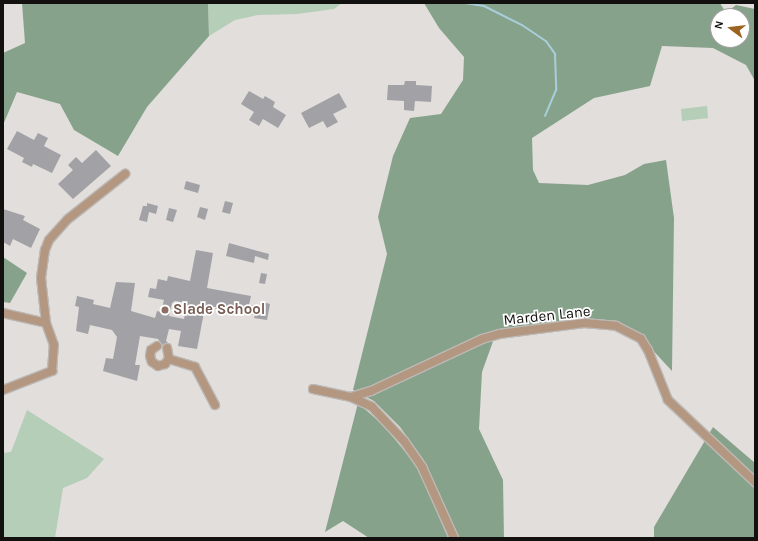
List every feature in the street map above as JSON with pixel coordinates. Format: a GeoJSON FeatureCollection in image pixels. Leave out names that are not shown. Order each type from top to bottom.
{"type":"FeatureCollection","features":[{"type":"Feature","properties":{"kind":"street"},"geometry":{"type":"LineString","coordinates":[[3,390],[52,371],[54,345],[46,323],[41,278],[44,250],[49,240],[68,219],[125,174]]}},
{"type":"Feature","properties":{"kind":"street"},"geometry":{"type":"LineString","coordinates":[[3,313],[46,323]]}},
{"type":"Feature","properties":{"kind":"street","name":"Marden Lane"},"geometry":{"type":"LineString","coordinates":[[352,397],[371,391],[482,339],[499,334],[584,323],[616,326],[641,339],[648,350],[668,400],[755,482]]}},
{"type":"Feature","properties":{"kind":"street"},"geometry":{"type":"LineString","coordinates":[[157,346],[150,353],[152,362],[162,365],[169,359]]}},
{"type":"Feature","properties":{"kind":"street"},"geometry":{"type":"LineString","coordinates":[[167,348],[169,359]]}},
{"type":"Feature","properties":{"kind":"street"},"geometry":{"type":"LineString","coordinates":[[169,359],[195,367],[216,405]]}},
{"type":"Feature","properties":{"kind":"street"},"geometry":{"type":"LineString","coordinates":[[313,389],[352,397],[372,407],[404,441],[425,473],[454,538]]}},
{"type":"Feature","properties":{"kind":"green space"},"geometry":{"type":"Polygon","coordinates":[[[22,3],[208,3],[209,36],[147,107],[118,156],[74,130],[60,104],[17,92],[3,125],[3,53],[25,43],[22,3]]]}},
{"type":"Feature","properties":{"kind":"green space"},"geometry":{"type":"Polygon","coordinates":[[[208,3],[342,3],[334,9],[297,14],[258,15],[235,20],[209,36],[208,3]]]}},
{"type":"Feature","properties":{"kind":"green space"},"geometry":{"type":"Polygon","coordinates":[[[424,3],[720,3],[723,8],[710,8],[710,48],[662,46],[650,86],[594,98],[532,138],[533,170],[539,183],[588,185],[625,175],[644,164],[666,160],[674,218],[672,371],[647,344],[615,328],[584,323],[536,324],[496,333],[482,372],[479,429],[503,480],[504,538],[459,538],[423,459],[400,427],[374,401],[353,390],[387,254],[378,217],[393,156],[410,118],[441,114],[463,80],[464,57],[439,28],[424,3]]]}},
{"type":"Feature","properties":{"kind":"green space"},"geometry":{"type":"Polygon","coordinates":[[[736,5],[755,9],[755,81],[746,65],[713,48],[750,48],[750,8],[732,8],[736,5]]]}},
{"type":"Feature","properties":{"kind":"green space"},"geometry":{"type":"Polygon","coordinates":[[[707,106],[708,118],[682,121],[681,109],[707,106]]]}},
{"type":"Feature","properties":{"kind":"green space"},"geometry":{"type":"Polygon","coordinates":[[[3,257],[27,273],[10,303],[3,302],[3,257]]]}},
{"type":"Feature","properties":{"kind":"green space"},"geometry":{"type":"Polygon","coordinates":[[[358,403],[383,425],[417,466],[448,538],[369,538],[343,521],[325,532],[358,403]]]}},
{"type":"Feature","properties":{"kind":"green space"},"geometry":{"type":"Polygon","coordinates":[[[27,410],[104,459],[87,478],[63,488],[55,538],[3,538],[3,453],[11,452],[27,410]]]}},
{"type":"Feature","properties":{"kind":"green space"},"geometry":{"type":"Polygon","coordinates":[[[713,427],[755,463],[755,538],[654,538],[654,527],[713,427]]]}},
{"type":"Feature","properties":{"kind":"building"},"geometry":{"type":"Polygon","coordinates":[[[405,81],[416,81],[416,85],[432,86],[431,102],[415,101],[414,111],[404,110],[404,101],[387,100],[388,85],[404,85],[405,81]]]}},
{"type":"Feature","properties":{"kind":"building"},"geometry":{"type":"Polygon","coordinates":[[[249,91],[263,99],[265,96],[275,102],[273,107],[286,115],[278,128],[263,119],[259,126],[249,120],[254,112],[241,104],[249,91]]]}},
{"type":"Feature","properties":{"kind":"building"},"geometry":{"type":"Polygon","coordinates":[[[339,93],[347,107],[333,114],[338,122],[327,128],[323,121],[309,128],[301,113],[339,93]]]}},
{"type":"Feature","properties":{"kind":"building"},"geometry":{"type":"Polygon","coordinates":[[[17,131],[34,140],[38,133],[48,138],[44,146],[61,155],[52,173],[33,164],[32,167],[22,162],[24,158],[7,149],[17,131]]]}},
{"type":"Feature","properties":{"kind":"building"},"geometry":{"type":"Polygon","coordinates":[[[96,150],[111,166],[73,199],[58,184],[73,170],[68,165],[76,157],[82,163],[96,150]]]}},
{"type":"Feature","properties":{"kind":"building"},"geometry":{"type":"Polygon","coordinates":[[[186,181],[200,185],[198,193],[184,189],[186,181]]]}},
{"type":"Feature","properties":{"kind":"building"},"geometry":{"type":"Polygon","coordinates":[[[225,201],[233,203],[230,214],[222,212],[225,201]]]}},
{"type":"Feature","properties":{"kind":"building"},"geometry":{"type":"Polygon","coordinates":[[[147,203],[158,206],[156,214],[149,212],[147,222],[139,220],[143,206],[147,206],[147,203]]]}},
{"type":"Feature","properties":{"kind":"building"},"geometry":{"type":"Polygon","coordinates":[[[200,207],[208,209],[205,220],[197,217],[200,207]]]}},
{"type":"Feature","properties":{"kind":"building"},"geometry":{"type":"Polygon","coordinates":[[[169,208],[177,210],[173,222],[166,220],[169,208]]]}},
{"type":"Feature","properties":{"kind":"building"},"geometry":{"type":"Polygon","coordinates":[[[3,209],[25,216],[23,220],[40,229],[31,248],[13,239],[10,246],[3,242],[3,209]]]}},
{"type":"Feature","properties":{"kind":"building"},"geometry":{"type":"Polygon","coordinates":[[[229,243],[269,254],[268,260],[255,256],[254,263],[226,256],[229,243]]]}},
{"type":"Feature","properties":{"kind":"building"},"geometry":{"type":"Polygon","coordinates":[[[196,250],[213,253],[207,288],[251,296],[249,305],[262,307],[263,302],[270,304],[267,320],[254,318],[255,315],[205,307],[197,349],[178,346],[181,331],[169,329],[166,341],[168,343],[162,345],[158,339],[140,336],[135,365],[140,365],[137,381],[103,371],[106,358],[113,359],[117,337],[112,330],[90,325],[88,334],[76,331],[79,307],[75,306],[77,296],[94,300],[93,304],[110,308],[116,282],[135,283],[131,311],[155,318],[157,311],[161,312],[164,300],[148,297],[150,288],[156,289],[158,279],[167,281],[168,276],[190,281],[196,250]],[[175,301],[172,303],[169,316],[184,319],[187,303],[175,301]]]}},
{"type":"Feature","properties":{"kind":"building"},"geometry":{"type":"Polygon","coordinates":[[[261,273],[267,274],[265,284],[259,283],[261,273]]]}},
{"type":"Feature","properties":{"kind":"waterway"},"geometry":{"type":"LineString","coordinates":[[465,3],[484,6],[522,25],[546,41],[555,54],[556,90],[545,116]]}},
{"type":"Feature","properties":{"kind":"place","name":"Slade School"},"geometry":{"type":"Point","coordinates":[165,310]}}]}
